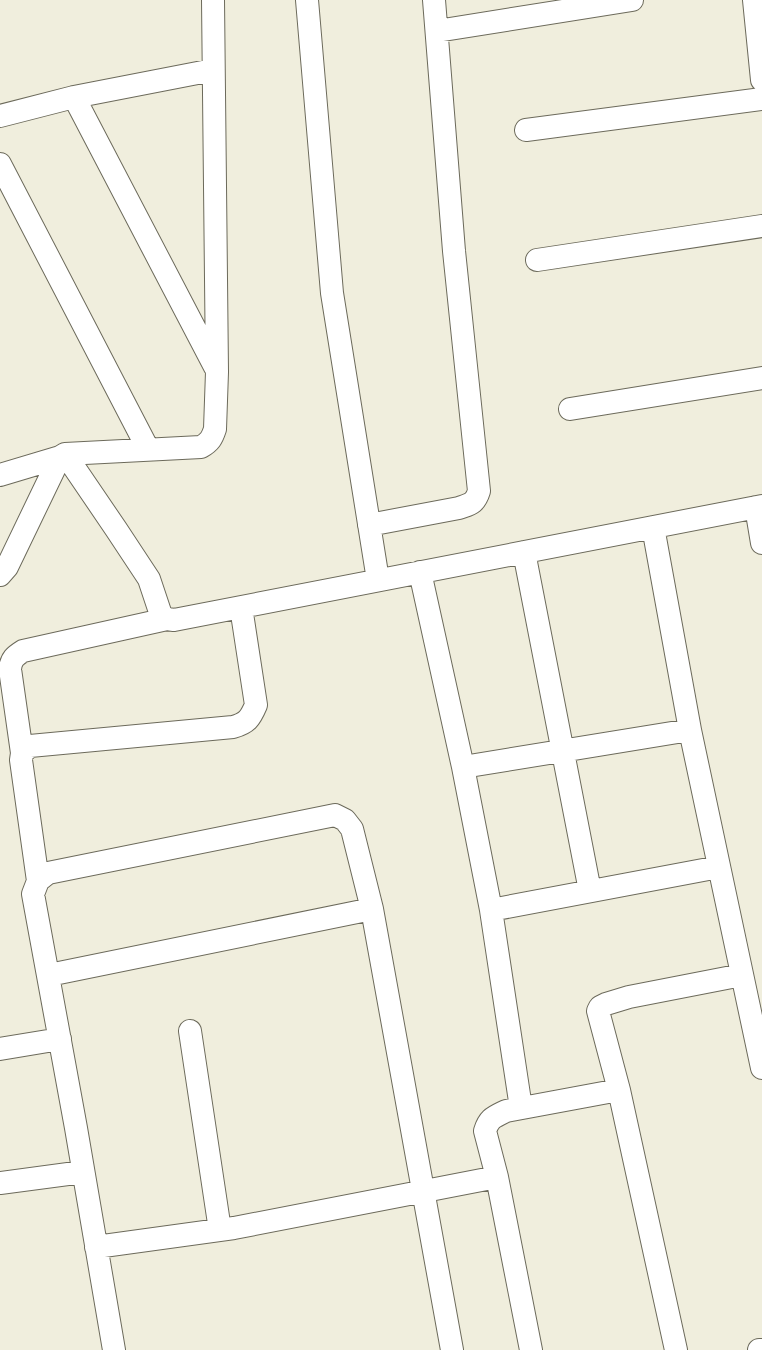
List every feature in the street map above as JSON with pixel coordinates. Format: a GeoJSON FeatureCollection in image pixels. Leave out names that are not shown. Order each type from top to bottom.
{"type":"FeatureCollection","features":[{"type":"Feature","properties":{"kind":"street"},"geometry":{"type":"LineString","coordinates":[[0,475],[62,456],[148,449],[201,447],[208,443],[212,438],[215,429],[217,372],[213,0]]}},
{"type":"Feature","properties":{"kind":"street"},"geometry":{"type":"LineString","coordinates":[[308,0],[332,293],[378,580]]}},
{"type":"Feature","properties":{"kind":"street"},"geometry":{"type":"LineString","coordinates":[[369,525],[458,508],[471,504],[476,499],[479,491],[454,251],[434,0]]}},
{"type":"Feature","properties":{"kind":"street"},"geometry":{"type":"LineString","coordinates":[[437,31],[632,0]]}},
{"type":"Feature","properties":{"kind":"street"},"geometry":{"type":"LineString","coordinates":[[754,0],[762,80]]}},
{"type":"Feature","properties":{"kind":"street"},"geometry":{"type":"LineString","coordinates":[[0,116],[74,96],[213,70]]}},
{"type":"Feature","properties":{"kind":"street"},"geometry":{"type":"LineString","coordinates":[[74,96],[217,372]]}},
{"type":"Feature","properties":{"kind":"street"},"geometry":{"type":"LineString","coordinates":[[526,130],[762,99]]}},
{"type":"Feature","properties":{"kind":"street"},"geometry":{"type":"LineString","coordinates":[[0,164],[148,449]]}},
{"type":"Feature","properties":{"kind":"street"},"geometry":{"type":"LineString","coordinates":[[537,260],[762,226]]}},
{"type":"Feature","properties":{"kind":"street"},"geometry":{"type":"LineString","coordinates":[[570,409],[762,378]]}},
{"type":"Feature","properties":{"kind":"street"},"geometry":{"type":"LineString","coordinates":[[0,575],[6,567],[62,456]]}},
{"type":"Feature","properties":{"kind":"street"},"geometry":{"type":"LineString","coordinates":[[62,456],[116,529],[148,579],[161,615],[167,619]]}},
{"type":"Feature","properties":{"kind":"street"},"geometry":{"type":"LineString","coordinates":[[114,1350],[49,975],[33,894],[38,881],[10,669],[11,661],[15,656],[24,651],[167,619],[174,620],[759,507],[762,543]]}},
{"type":"Feature","properties":{"kind":"street"},"geometry":{"type":"LineString","coordinates":[[653,527],[690,730],[762,1068]]}},
{"type":"Feature","properties":{"kind":"street"},"geometry":{"type":"LineString","coordinates":[[524,552],[590,891]]}},
{"type":"Feature","properties":{"kind":"street"},"geometry":{"type":"LineString","coordinates":[[420,572],[463,767],[490,910],[521,1108]]}},
{"type":"Feature","properties":{"kind":"street"},"geometry":{"type":"LineString","coordinates":[[22,753],[30,746],[233,727],[245,723],[252,716],[256,706],[241,607]]}},
{"type":"Feature","properties":{"kind":"street"},"geometry":{"type":"LineString","coordinates":[[463,767],[690,730]]}},
{"type":"Feature","properties":{"kind":"street"},"geometry":{"type":"LineString","coordinates":[[38,881],[48,873],[335,814],[345,820],[352,829],[372,909],[452,1350]]}},
{"type":"Feature","properties":{"kind":"street"},"geometry":{"type":"LineString","coordinates":[[490,910],[719,868]]}},
{"type":"Feature","properties":{"kind":"street"},"geometry":{"type":"LineString","coordinates":[[49,975],[372,909]]}},
{"type":"Feature","properties":{"kind":"street"},"geometry":{"type":"LineString","coordinates":[[676,1350],[619,1090],[598,1009],[606,1004],[629,997],[742,975]]}},
{"type":"Feature","properties":{"kind":"street"},"geometry":{"type":"LineString","coordinates":[[190,1031],[220,1230]]}},
{"type":"Feature","properties":{"kind":"street"},"geometry":{"type":"LineString","coordinates":[[0,1049],[60,1039]]}},
{"type":"Feature","properties":{"kind":"street"},"geometry":{"type":"LineString","coordinates":[[531,1350],[497,1177],[485,1131],[492,1118],[506,1111],[619,1090]]}},
{"type":"Feature","properties":{"kind":"street"},"geometry":{"type":"LineString","coordinates":[[0,1183],[83,1172]]}},
{"type":"Feature","properties":{"kind":"street"},"geometry":{"type":"LineString","coordinates":[[96,1247],[220,1230],[497,1177]]}}]}
